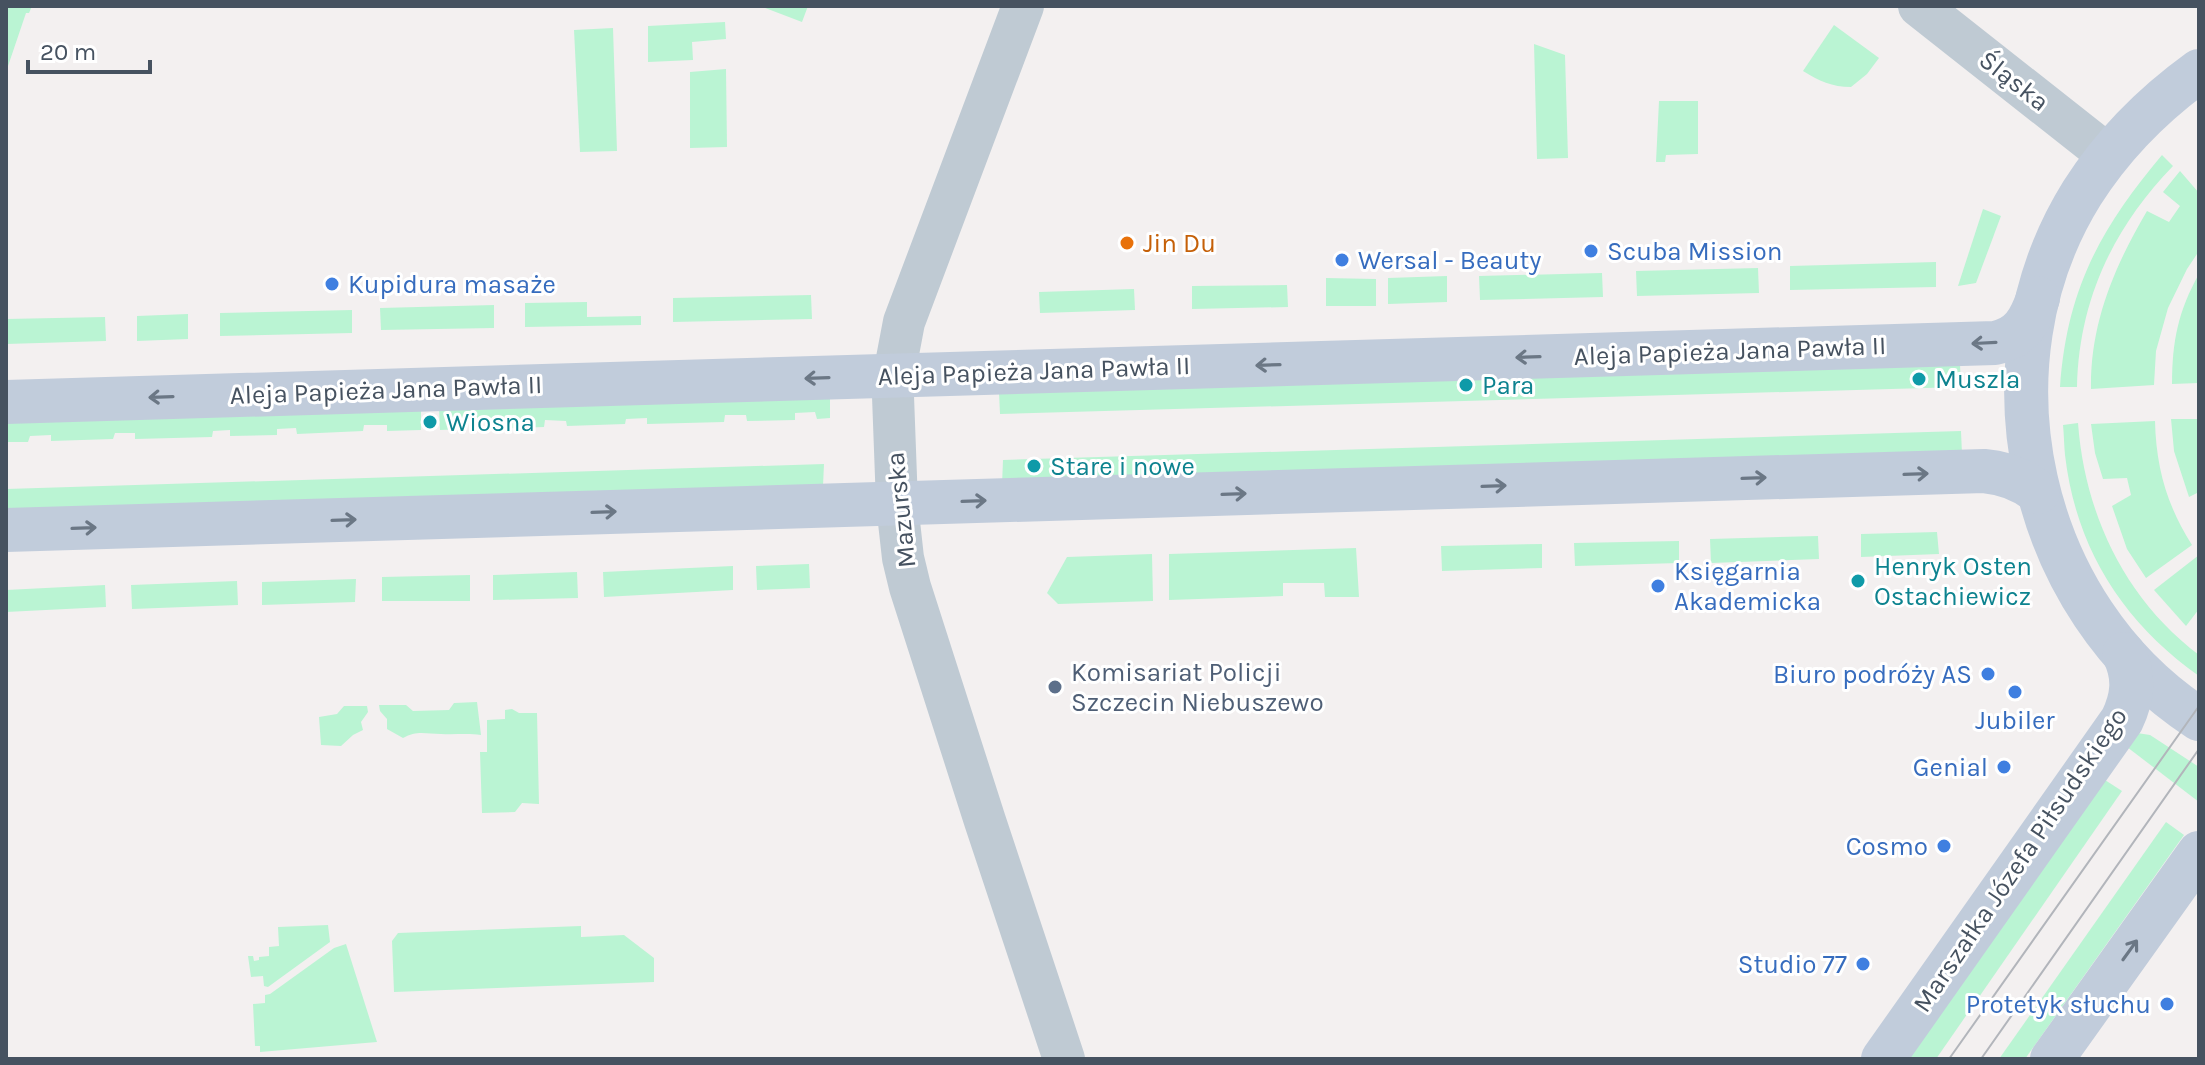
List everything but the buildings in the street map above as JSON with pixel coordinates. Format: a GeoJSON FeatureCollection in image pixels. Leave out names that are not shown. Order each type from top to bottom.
{"type":"FeatureCollection","features":[{"type":"Feature","properties":{"kind":"street","name":"Mazurska"},"geometry":{"type":"LineString","coordinates":[[1023,6],[902,329],[893,396],[897,504],[900,542],[910,587],[1064,1059]]}},
{"type":"Feature","properties":{"kind":"street","name":"Śląska"},"geometry":{"type":"LineString","coordinates":[[1919,6],[2108,155]]}},
{"type":"Feature","properties":{"kind":"street"},"geometry":{"type":"LineString","coordinates":[[2199,71],[2149,111],[2108,155],[2069,216],[2038,298],[2026,380],[2026,419],[2035,481],[2048,524],[2067,569],[2091,611],[2124,654],[2155,685],[2199,719]]}},
{"type":"Feature","properties":{"kind":"street","name":"Aleja Papieża Jana Pawła II"},"geometry":{"type":"LineString","coordinates":[[6,402],[1995,343],[2019,333],[2031,317],[2038,298]]}},
{"type":"Feature","properties":{"kind":"street"},"geometry":{"type":"LineString","coordinates":[[6,530],[1984,471],[2035,481]]}},
{"type":"Feature","properties":{"kind":"street","name":"Marszałka Józefa Piłsudskiego"},"geometry":{"type":"LineString","coordinates":[[1883,1059],[2122,720],[2132,688],[2131,672],[2124,654]]}},
{"type":"Feature","properties":{"kind":"street"},"geometry":{"type":"LineString","coordinates":[[2052,1059],[2199,853]]}},
{"type":"Feature","properties":{"kind":"green space"},"geometry":{"type":"Polygon","coordinates":[[[6,6],[32,6],[26,13],[7,69],[6,6]]]}},
{"type":"Feature","properties":{"kind":"green space"},"geometry":{"type":"Polygon","coordinates":[[[760,6],[808,6],[802,22],[760,6]]]}},
{"type":"Feature","properties":{"kind":"green space"},"geometry":{"type":"Polygon","coordinates":[[[725,22],[726,39],[692,42],[693,60],[648,62],[648,26],[725,22]]]}},
{"type":"Feature","properties":{"kind":"green space"},"geometry":{"type":"Polygon","coordinates":[[[1834,25],[1879,58],[1867,74],[1851,87],[1826,83],[1803,71],[1834,25]]]}},
{"type":"Feature","properties":{"kind":"green space"},"geometry":{"type":"Polygon","coordinates":[[[613,28],[617,151],[580,152],[574,30],[613,28]]]}},
{"type":"Feature","properties":{"kind":"green space"},"geometry":{"type":"Polygon","coordinates":[[[1534,44],[1565,55],[1568,158],[1537,159],[1534,44]]]}},
{"type":"Feature","properties":{"kind":"green space"},"geometry":{"type":"Polygon","coordinates":[[[726,69],[727,147],[690,148],[690,72],[726,69]]]}},
{"type":"Feature","properties":{"kind":"green space"},"geometry":{"type":"Polygon","coordinates":[[[1659,101],[1698,101],[1698,154],[1666,155],[1665,162],[1656,162],[1659,101]]]}},
{"type":"Feature","properties":{"kind":"green space"},"geometry":{"type":"Polygon","coordinates":[[[2162,155],[2173,166],[2133,214],[2103,267],[2092,295],[2084,324],[2077,387],[2060,387],[2070,320],[2090,262],[2121,209],[2162,155]]]}},
{"type":"Feature","properties":{"kind":"green space"},"geometry":{"type":"Polygon","coordinates":[[[2180,171],[2199,193],[2199,251],[2168,308],[2156,351],[2154,385],[2091,389],[2095,342],[2106,297],[2124,253],[2147,211],[2169,222],[2180,206],[2163,192],[2180,171]]]}},
{"type":"Feature","properties":{"kind":"green space"},"geometry":{"type":"Polygon","coordinates":[[[1983,209],[2001,216],[1976,283],[1958,286],[1983,209]]]}},
{"type":"Feature","properties":{"kind":"green space"},"geometry":{"type":"Polygon","coordinates":[[[1936,262],[1936,287],[1790,290],[1790,266],[1936,262]]]}},
{"type":"Feature","properties":{"kind":"green space"},"geometry":{"type":"Polygon","coordinates":[[[1758,268],[1759,293],[1637,296],[1636,271],[1758,268]]]}},
{"type":"Feature","properties":{"kind":"green space"},"geometry":{"type":"Polygon","coordinates":[[[1602,273],[1603,297],[1480,300],[1479,276],[1602,273]]]}},
{"type":"Feature","properties":{"kind":"green space"},"geometry":{"type":"Polygon","coordinates":[[[2199,274],[2199,383],[2172,384],[2178,327],[2199,274]]]}},
{"type":"Feature","properties":{"kind":"green space"},"geometry":{"type":"Polygon","coordinates":[[[1447,276],[1447,302],[1388,304],[1388,278],[1447,276]]]}},
{"type":"Feature","properties":{"kind":"green space"},"geometry":{"type":"Polygon","coordinates":[[[1326,278],[1376,279],[1376,306],[1326,306],[1326,278]]]}},
{"type":"Feature","properties":{"kind":"green space"},"geometry":{"type":"Polygon","coordinates":[[[1287,285],[1288,307],[1192,309],[1192,286],[1287,285]]]}},
{"type":"Feature","properties":{"kind":"green space"},"geometry":{"type":"Polygon","coordinates":[[[1134,289],[1135,310],[1040,313],[1039,292],[1134,289]]]}},
{"type":"Feature","properties":{"kind":"green space"},"geometry":{"type":"Polygon","coordinates":[[[811,295],[812,319],[673,322],[673,298],[811,295]]]}},
{"type":"Feature","properties":{"kind":"green space"},"geometry":{"type":"Polygon","coordinates":[[[587,302],[587,317],[641,316],[641,325],[525,327],[525,303],[587,302]]]}},
{"type":"Feature","properties":{"kind":"green space"},"geometry":{"type":"Polygon","coordinates":[[[494,305],[494,328],[381,330],[380,308],[494,305]]]}},
{"type":"Feature","properties":{"kind":"green space"},"geometry":{"type":"Polygon","coordinates":[[[352,310],[352,333],[220,336],[220,313],[352,310]]]}},
{"type":"Feature","properties":{"kind":"green space"},"geometry":{"type":"Polygon","coordinates":[[[188,314],[188,339],[137,341],[137,316],[188,314]]]}},
{"type":"Feature","properties":{"kind":"green space"},"geometry":{"type":"Polygon","coordinates":[[[105,317],[106,341],[6,344],[6,319],[105,317]]]}},
{"type":"Feature","properties":{"kind":"green space"},"geometry":{"type":"Polygon","coordinates":[[[1960,364],[1961,387],[1000,414],[999,392],[1960,364]]]}},
{"type":"Feature","properties":{"kind":"green space"},"geometry":{"type":"Polygon","coordinates":[[[830,396],[830,418],[817,419],[815,412],[795,413],[795,420],[747,421],[746,415],[725,415],[724,422],[647,424],[647,418],[626,419],[625,424],[567,426],[566,421],[545,420],[544,427],[489,429],[488,423],[466,423],[466,429],[440,430],[439,408],[830,396]]]}},
{"type":"Feature","properties":{"kind":"green space"},"geometry":{"type":"Polygon","coordinates":[[[421,408],[421,430],[387,431],[387,425],[364,425],[363,431],[297,434],[296,428],[277,429],[277,435],[230,436],[230,430],[213,431],[212,437],[135,439],[135,433],[115,433],[113,439],[51,441],[51,435],[30,436],[28,442],[6,442],[6,421],[421,408]]]}},
{"type":"Feature","properties":{"kind":"green space"},"geometry":{"type":"Polygon","coordinates":[[[2171,419],[2199,419],[2199,492],[2189,497],[2174,451],[2171,419]]]}},
{"type":"Feature","properties":{"kind":"green space"},"geometry":{"type":"Polygon","coordinates":[[[2155,421],[2164,486],[2192,545],[2146,578],[2127,549],[2112,506],[2131,495],[2127,478],[2103,479],[2091,424],[2155,421]]]}},
{"type":"Feature","properties":{"kind":"green space"},"geometry":{"type":"Polygon","coordinates":[[[2078,423],[2089,490],[2113,552],[2150,608],[2199,655],[2199,676],[2172,655],[2126,607],[2092,552],[2080,522],[2065,455],[2063,425],[2078,423]]]}},
{"type":"Feature","properties":{"kind":"green space"},"geometry":{"type":"Polygon","coordinates":[[[1961,431],[1962,454],[1002,485],[1003,460],[1961,431]]]}},
{"type":"Feature","properties":{"kind":"green space"},"geometry":{"type":"Polygon","coordinates":[[[824,464],[823,486],[6,510],[6,489],[824,464]]]}},
{"type":"Feature","properties":{"kind":"green space"},"geometry":{"type":"Polygon","coordinates":[[[1937,532],[1939,554],[1861,557],[1861,534],[1937,532]]]}},
{"type":"Feature","properties":{"kind":"green space"},"geometry":{"type":"Polygon","coordinates":[[[1818,536],[1819,559],[1711,563],[1710,539],[1818,536]]]}},
{"type":"Feature","properties":{"kind":"green space"},"geometry":{"type":"Polygon","coordinates":[[[1679,541],[1679,563],[1575,566],[1574,543],[1679,541]]]}},
{"type":"Feature","properties":{"kind":"green space"},"geometry":{"type":"Polygon","coordinates":[[[1542,544],[1542,568],[1442,571],[1441,546],[1542,544]]]}},
{"type":"Feature","properties":{"kind":"green space"},"geometry":{"type":"Polygon","coordinates":[[[1356,548],[1359,597],[1325,597],[1324,583],[1283,583],[1283,596],[1169,600],[1169,554],[1356,548]]]}},
{"type":"Feature","properties":{"kind":"green space"},"geometry":{"type":"Polygon","coordinates":[[[1152,554],[1153,601],[1058,604],[1047,593],[1067,557],[1152,554]]]}},
{"type":"Feature","properties":{"kind":"green space"},"geometry":{"type":"Polygon","coordinates":[[[2199,555],[2199,609],[2186,626],[2154,590],[2199,555]]]}},
{"type":"Feature","properties":{"kind":"green space"},"geometry":{"type":"Polygon","coordinates":[[[809,564],[810,588],[757,590],[756,566],[809,564]]]}},
{"type":"Feature","properties":{"kind":"green space"},"geometry":{"type":"Polygon","coordinates":[[[733,566],[733,590],[604,597],[603,572],[733,566]]]}},
{"type":"Feature","properties":{"kind":"green space"},"geometry":{"type":"Polygon","coordinates":[[[577,572],[578,598],[493,600],[493,575],[577,572]]]}},
{"type":"Feature","properties":{"kind":"green space"},"geometry":{"type":"Polygon","coordinates":[[[470,575],[470,601],[382,601],[382,577],[470,575]]]}},
{"type":"Feature","properties":{"kind":"green space"},"geometry":{"type":"Polygon","coordinates":[[[356,579],[355,602],[262,605],[262,582],[356,579]]]}},
{"type":"Feature","properties":{"kind":"green space"},"geometry":{"type":"Polygon","coordinates":[[[237,581],[238,605],[132,609],[131,585],[237,581]]]}},
{"type":"Feature","properties":{"kind":"green space"},"geometry":{"type":"Polygon","coordinates":[[[105,585],[106,607],[6,612],[6,590],[105,585]]]}},
{"type":"Feature","properties":{"kind":"green space"},"geometry":{"type":"Polygon","coordinates":[[[477,702],[481,735],[422,733],[403,738],[387,729],[387,719],[379,705],[406,705],[413,711],[449,710],[454,703],[477,702]]]}},
{"type":"Feature","properties":{"kind":"green space"},"geometry":{"type":"Polygon","coordinates":[[[344,706],[367,706],[368,712],[361,722],[363,730],[341,746],[321,745],[319,717],[337,714],[344,706]]]}},
{"type":"Feature","properties":{"kind":"green space"},"geometry":{"type":"Polygon","coordinates":[[[512,709],[519,713],[537,713],[539,804],[522,803],[515,812],[482,813],[480,752],[487,752],[487,720],[505,719],[505,710],[512,709]]]}},
{"type":"Feature","properties":{"kind":"green space"},"geometry":{"type":"Polygon","coordinates":[[[2137,733],[2150,735],[2199,767],[2199,802],[2127,747],[2137,733]]]}},
{"type":"Feature","properties":{"kind":"green space"},"geometry":{"type":"Polygon","coordinates":[[[2105,780],[2122,791],[1936,1059],[1908,1059],[2105,780]]]}},
{"type":"Feature","properties":{"kind":"green space"},"geometry":{"type":"Polygon","coordinates":[[[2166,822],[2184,835],[2025,1059],[1999,1059],[2166,822]]]}},
{"type":"Feature","properties":{"kind":"green space"},"geometry":{"type":"Polygon","coordinates":[[[328,925],[330,942],[268,987],[264,986],[263,976],[251,977],[248,956],[253,956],[254,961],[269,956],[269,947],[279,946],[278,927],[328,925]]]}},
{"type":"Feature","properties":{"kind":"green space"},"geometry":{"type":"Polygon","coordinates":[[[581,926],[581,937],[624,935],[654,958],[654,982],[394,992],[392,941],[398,933],[581,926]]]}},
{"type":"Feature","properties":{"kind":"green space"},"geometry":{"type":"Polygon","coordinates":[[[346,944],[377,1042],[260,1052],[260,1046],[255,1046],[253,1004],[265,1003],[265,995],[334,948],[346,944]]]}},
{"type":"Feature","properties":{"kind":"tram line"},"geometry":{"type":"LineString","coordinates":[[1949,1059],[2199,706]]}},
{"type":"Feature","properties":{"kind":"tram line"},"geometry":{"type":"LineString","coordinates":[[1981,1059],[2199,749]]}},
{"type":"Feature","properties":{"kind":"place","name":"Jin Du"},"geometry":{"type":"Point","coordinates":[1127,243]}},
{"type":"Feature","properties":{"kind":"place","name":"Scuba Mission"},"geometry":{"type":"Point","coordinates":[1591,251]}},
{"type":"Feature","properties":{"kind":"place","name":"Wersal - Beauty"},"geometry":{"type":"Point","coordinates":[1342,260]}},
{"type":"Feature","properties":{"kind":"place","name":"Kupidura masaże"},"geometry":{"type":"Point","coordinates":[332,284]}},
{"type":"Feature","properties":{"kind":"place","name":"Muszla"},"geometry":{"type":"Point","coordinates":[1919,379]}},
{"type":"Feature","properties":{"kind":"place","name":"Para"},"geometry":{"type":"Point","coordinates":[1466,385]}},
{"type":"Feature","properties":{"kind":"place","name":"Wiosna"},"geometry":{"type":"Point","coordinates":[430,422]}},
{"type":"Feature","properties":{"kind":"place","name":"Stare i nowe"},"geometry":{"type":"Point","coordinates":[1034,466]}},
{"type":"Feature","properties":{"kind":"place","name":"Henryk Osten Ostachiewicz"},"geometry":{"type":"Point","coordinates":[1858,581]}},
{"type":"Feature","properties":{"kind":"place","name":"Księgarnia Akademicka"},"geometry":{"type":"Point","coordinates":[1658,586]}},
{"type":"Feature","properties":{"kind":"place","name":"Biuro podróży AS"},"geometry":{"type":"Point","coordinates":[1988,674]}},
{"type":"Feature","properties":{"kind":"place","name":"Komisariat Policji Szczecin Niebuszewo"},"geometry":{"type":"Point","coordinates":[1055,687]}},
{"type":"Feature","properties":{"kind":"place","name":"Jubiler"},"geometry":{"type":"Point","coordinates":[2015,692]}},
{"type":"Feature","properties":{"kind":"place","name":"Genial"},"geometry":{"type":"Point","coordinates":[2004,767]}},
{"type":"Feature","properties":{"kind":"place","name":"Cosmo"},"geometry":{"type":"Point","coordinates":[1944,846]}},
{"type":"Feature","properties":{"kind":"place","name":"Studio 77"},"geometry":{"type":"Point","coordinates":[1863,964]}},
{"type":"Feature","properties":{"kind":"place","name":"Protetyk słuchu"},"geometry":{"type":"Point","coordinates":[2167,1004]}}]}
